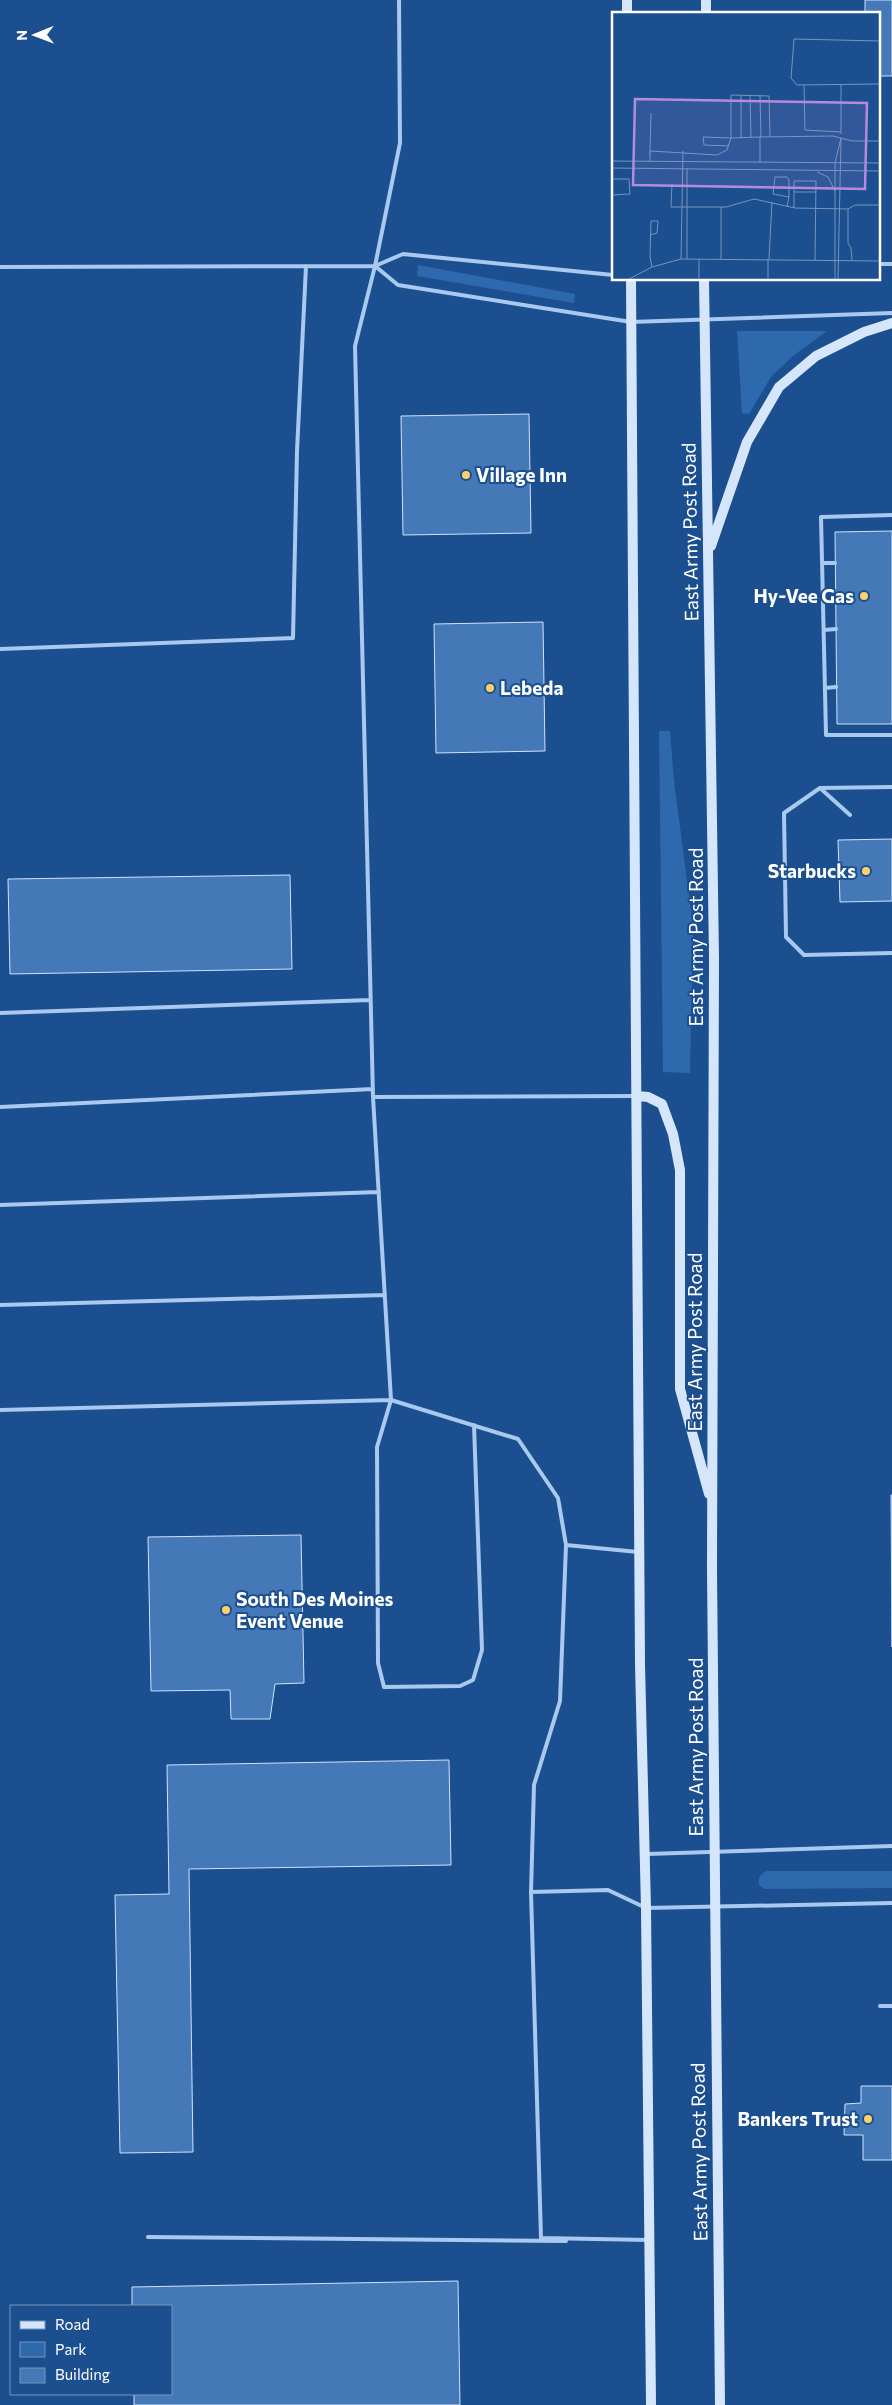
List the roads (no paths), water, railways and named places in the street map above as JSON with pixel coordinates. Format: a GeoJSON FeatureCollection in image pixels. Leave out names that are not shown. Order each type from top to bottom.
{"type":"FeatureCollection","features":[{"type":"Feature","properties":{"kind":"main road"},"geometry":{"type":"LineString","coordinates":[[631,280],[640,1553],[646,1908],[650,2405]]}},
{"type":"Feature","properties":{"kind":"main road","name":"East Army Post Road"},"geometry":{"type":"LineString","coordinates":[[704,280],[703,320],[714,958],[712,1507],[714,1907],[720,2405]]}},
{"type":"Feature","properties":{"kind":"main road"},"geometry":{"type":"LineString","coordinates":[[708,554],[747,442],[779,387],[816,356],[864,332],[892,323]]}},
{"type":"Feature","properties":{"kind":"main road"},"geometry":{"type":"LineString","coordinates":[[637,1096],[648,1097],[662,1104],[673,1134],[680,1170],[680,1389],[712,1507]]}},
{"type":"Feature","properties":{"kind":"lane"},"geometry":{"type":"LineString","coordinates":[[399,0],[400,143],[375,266],[355,346],[372,1089],[391,1400],[377,1447],[378,1663],[384,1687],[460,1686],[473,1680],[482,1650],[474,1425]]}},
{"type":"Feature","properties":{"kind":"lane"},"geometry":{"type":"LineString","coordinates":[[0,267],[375,266],[403,254],[612,275]]}},
{"type":"Feature","properties":{"kind":"lane"},"geometry":{"type":"LineString","coordinates":[[0,649],[293,638],[297,451],[306,266]]}},
{"type":"Feature","properties":{"kind":"lane"},"geometry":{"type":"LineString","coordinates":[[375,266],[398,285],[631,322],[892,313]]}},
{"type":"Feature","properties":{"kind":"lane"},"geometry":{"type":"LineString","coordinates":[[892,515],[821,517],[826,735],[892,735]]}},
{"type":"Feature","properties":{"kind":"lane"},"geometry":{"type":"LineString","coordinates":[[823,563],[835,562]]}},
{"type":"Feature","properties":{"kind":"lane"},"geometry":{"type":"LineString","coordinates":[[824,630],[836,629]]}},
{"type":"Feature","properties":{"kind":"lane"},"geometry":{"type":"LineString","coordinates":[[825,688],[836,687]]}},
{"type":"Feature","properties":{"kind":"lane"},"geometry":{"type":"LineString","coordinates":[[892,787],[820,788],[784,813],[786,937],[804,955],[892,953]]}},
{"type":"Feature","properties":{"kind":"lane"},"geometry":{"type":"LineString","coordinates":[[820,788],[850,815]]}},
{"type":"Feature","properties":{"kind":"lane"},"geometry":{"type":"LineString","coordinates":[[0,1013],[370,1000]]}},
{"type":"Feature","properties":{"kind":"lane"},"geometry":{"type":"LineString","coordinates":[[0,1106],[372,1089]]}},
{"type":"Feature","properties":{"kind":"lane"},"geometry":{"type":"LineString","coordinates":[[373,1098],[637,1096]]}},
{"type":"Feature","properties":{"kind":"lane"},"geometry":{"type":"LineString","coordinates":[[0,1205],[379,1192]]}},
{"type":"Feature","properties":{"kind":"lane"},"geometry":{"type":"LineString","coordinates":[[0,1305],[385,1295]]}},
{"type":"Feature","properties":{"kind":"lane"},"geometry":{"type":"LineString","coordinates":[[0,1410],[391,1400],[518,1439],[558,1498],[566,1545],[560,1701],[534,1785],[531,1892],[541,2238],[649,2240]]}},
{"type":"Feature","properties":{"kind":"lane"},"geometry":{"type":"LineString","coordinates":[[566,1545],[640,1553]]}},
{"type":"Feature","properties":{"kind":"lane"},"geometry":{"type":"LineString","coordinates":[[645,1854],[892,1846]]}},
{"type":"Feature","properties":{"kind":"lane"},"geometry":{"type":"LineString","coordinates":[[531,1892],[608,1890],[646,1908],[892,1903]]}},
{"type":"Feature","properties":{"kind":"lane"},"geometry":{"type":"LineString","coordinates":[[880,2006],[892,2006]]}},
{"type":"Feature","properties":{"kind":"lane"},"geometry":{"type":"LineString","coordinates":[[148,2237],[534,2241],[649,2240]]}},
{"type":"Feature","properties":{"kind":"place","name":"Village Inn"},"geometry":{"type":"Point","coordinates":[466,475]}},
{"type":"Feature","properties":{"kind":"place","name":"Hy-Vee Gas"},"geometry":{"type":"Point","coordinates":[864,596]}},
{"type":"Feature","properties":{"kind":"place","name":"Lebeda"},"geometry":{"type":"Point","coordinates":[490,688]}},
{"type":"Feature","properties":{"kind":"place","name":"Starbucks"},"geometry":{"type":"Point","coordinates":[866,871]}},
{"type":"Feature","properties":{"kind":"place","name":"South Des Moines Event Venue"},"geometry":{"type":"Point","coordinates":[226,1610]}},
{"type":"Feature","properties":{"kind":"place","name":"Bankers Trust"},"geometry":{"type":"Point","coordinates":[868,2119]}}]}
